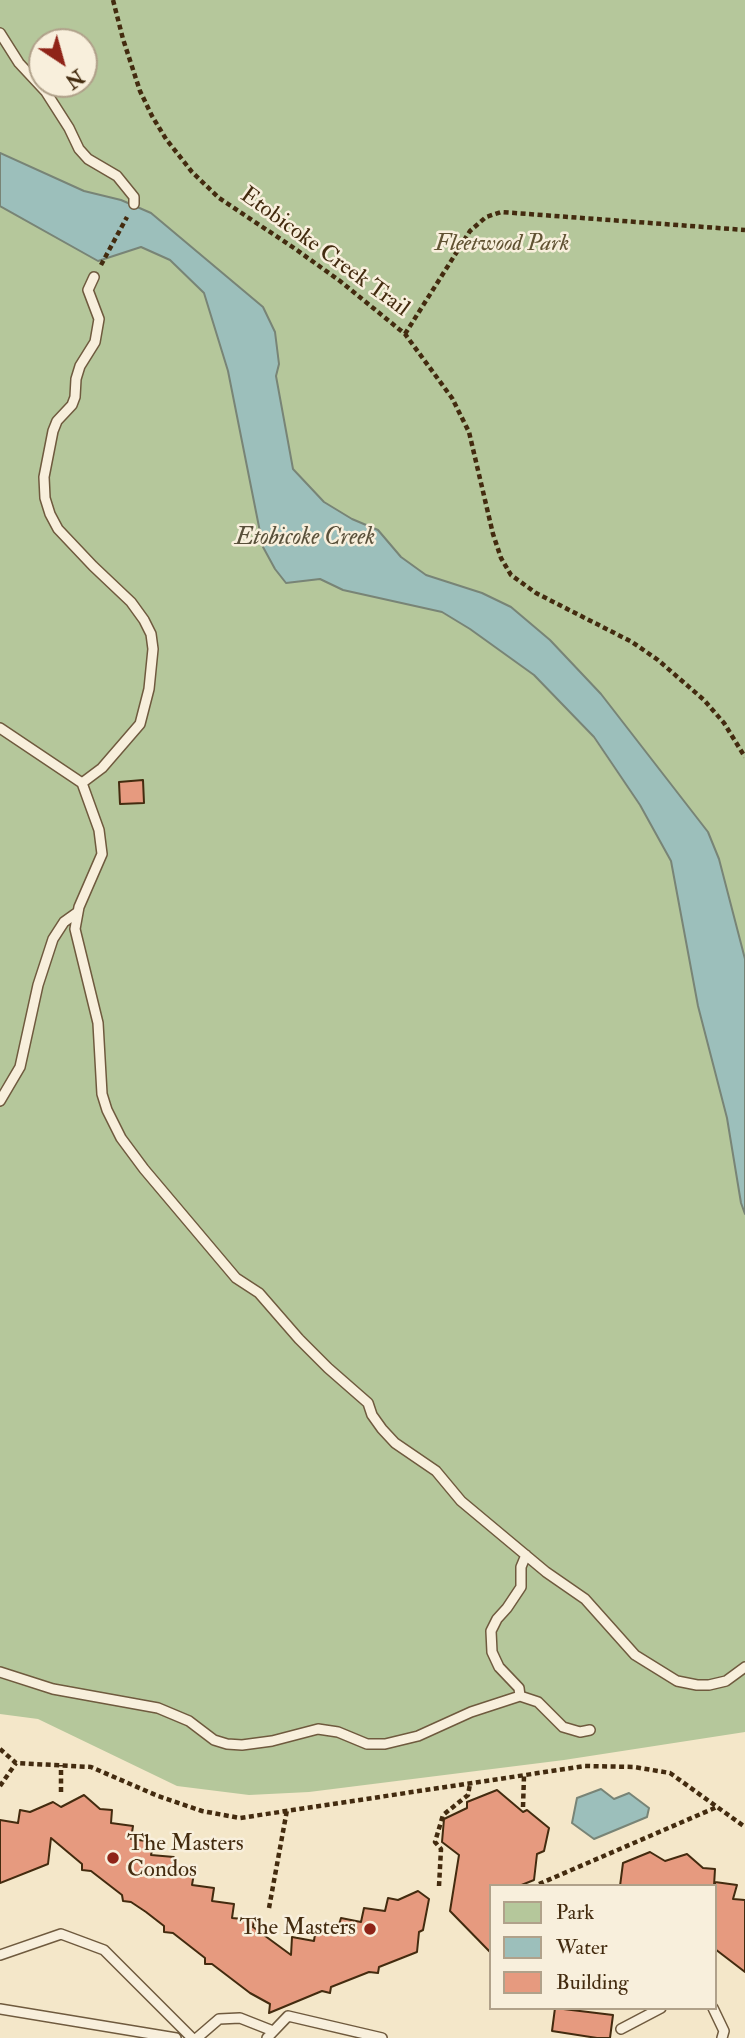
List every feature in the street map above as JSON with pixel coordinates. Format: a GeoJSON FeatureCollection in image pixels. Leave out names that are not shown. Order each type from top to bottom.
{"type":"FeatureCollection","features":[{"type":"Feature","properties":{"kind":"lane"},"geometry":{"type":"LineString","coordinates":[[0,33],[19,63],[46,92],[79,149],[88,159],[117,176],[134,197],[134,204]]}},
{"type":"Feature","properties":{"kind":"lane"},"geometry":{"type":"LineString","coordinates":[[82,783],[102,768],[140,724],[149,689],[153,649],[151,634],[144,620],[131,602],[58,529],[45,498],[44,477],[53,431],[57,421],[72,405],[80,366],[95,342],[99,319],[88,290],[94,276]]}},
{"type":"Feature","properties":{"kind":"lane"},"geometry":{"type":"LineString","coordinates":[[0,728],[82,783],[99,830],[102,854],[78,912],[75,929],[98,1023],[102,1094],[121,1138],[144,1169],[236,1278],[259,1293],[308,1348],[368,1403],[372,1415],[395,1443],[436,1471],[461,1501],[584,1599],[635,1655],[677,1681],[709,1685],[726,1681],[745,1667]]}},
{"type":"Feature","properties":{"kind":"lane"},"geometry":{"type":"LineString","coordinates":[[0,1101],[20,1067],[38,985],[53,939],[64,922],[78,912]]}},
{"type":"Feature","properties":{"kind":"lane"},"geometry":{"type":"LineString","coordinates":[[520,1696],[519,1688],[503,1673],[495,1660],[491,1631],[521,1587],[521,1567],[526,1555]]}},
{"type":"Feature","properties":{"kind":"lane"},"geometry":{"type":"LineString","coordinates":[[0,1672],[53,1689],[158,1708],[189,1721],[214,1740],[242,1745],[272,1741],[318,1729],[338,1732],[367,1744],[400,1741],[418,1736],[471,1712],[520,1696],[538,1702],[563,1727],[580,1732],[590,1730]]}},
{"type":"Feature","properties":{"kind":"lane"},"geometry":{"type":"LineString","coordinates":[[0,1955],[61,1934],[104,1950],[192,2038]]}},
{"type":"Feature","properties":{"kind":"lane"},"geometry":{"type":"LineString","coordinates":[[0,2008],[176,2038]]}},
{"type":"Feature","properties":{"kind":"lane"},"geometry":{"type":"LineString","coordinates":[[621,2029],[657,2010]]}},
{"type":"Feature","properties":{"kind":"lane"},"geometry":{"type":"LineString","coordinates":[[714,2010],[724,2031],[722,2038]]}},
{"type":"Feature","properties":{"kind":"lane"},"geometry":{"type":"LineString","coordinates":[[197,2038],[219,2019],[240,2018],[270,2035],[288,2016],[382,2038]]}},
{"type":"Feature","properties":{"kind":"path","name":"Etobicoke Creek Trail"},"geometry":{"type":"LineString","coordinates":[[113,0],[140,91],[166,139],[192,172],[219,198],[331,274],[405,334],[452,398],[469,432],[493,534],[505,568],[522,584],[632,642],[658,660],[704,700],[724,723],[745,757]]}},
{"type":"Feature","properties":{"kind":"path"},"geometry":{"type":"LineString","coordinates":[[94,276],[134,204]]}},
{"type":"Feature","properties":{"kind":"path"},"geometry":{"type":"LineString","coordinates":[[405,334],[470,231],[486,216],[500,212],[745,230]]}},
{"type":"Feature","properties":{"kind":"path"},"geometry":{"type":"LineString","coordinates":[[0,1749],[16,1763],[91,1767],[158,1796],[202,1811],[240,1818],[585,1766],[634,1767],[670,1773],[743,1824]]}},
{"type":"Feature","properties":{"kind":"path"},"geometry":{"type":"LineString","coordinates":[[0,1786],[16,1763]]}},
{"type":"Feature","properties":{"kind":"path"},"geometry":{"type":"LineString","coordinates":[[61,1765],[61,1792]]}},
{"type":"Feature","properties":{"kind":"path"},"geometry":{"type":"LineString","coordinates":[[523,1807],[524,1776]]}},
{"type":"Feature","properties":{"kind":"path"},"geometry":{"type":"LineString","coordinates":[[439,1886],[441,1849],[435,1842],[443,1815],[468,1795],[470,1784]]}},
{"type":"Feature","properties":{"kind":"path"},"geometry":{"type":"LineString","coordinates":[[539,1884],[718,1807]]}},
{"type":"Feature","properties":{"kind":"path"},"geometry":{"type":"LineString","coordinates":[[269,1908],[287,1810]]}},
{"type":"Feature","properties":{"kind":"green space","name":"Fleetwood Park"},"geometry":{"type":"Polygon","coordinates":[[[0,0],[745,0],[745,959],[719,859],[708,832],[601,694],[550,640],[511,607],[482,593],[426,575],[401,557],[378,530],[352,519],[324,502],[293,468],[276,375],[279,364],[263,307],[151,213],[170,260],[204,293],[228,371],[263,547],[343,590],[441,612],[470,629],[534,675],[593,737],[640,806],[671,861],[698,1006],[727,1118],[745,1214],[745,1732],[564,1760],[309,1792],[249,1795],[177,1786],[38,1719],[0,1714],[0,0]]]}},
{"type":"Feature","properties":{"kind":"water","name":"Etobicoke Creek"},"geometry":{"type":"Polygon","coordinates":[[[0,153],[84,191],[121,200],[151,213],[263,307],[275,332],[279,364],[276,376],[293,469],[324,502],[352,519],[378,530],[401,557],[426,575],[482,593],[511,607],[550,640],[601,694],[708,832],[719,859],[745,959],[745,1214],[727,1118],[698,1006],[671,861],[640,805],[594,737],[534,675],[442,612],[343,590],[320,579],[286,583],[263,547],[228,371],[204,293],[170,260],[141,247],[98,261],[0,206],[0,153]]]}},
{"type":"Feature","properties":{"kind":"water"},"geometry":{"type":"Polygon","coordinates":[[[601,1789],[614,1799],[629,1793],[649,1808],[647,1817],[594,1839],[572,1823],[577,1798],[601,1789]]]}},
{"type":"Feature","properties":{"kind":"building"},"geometry":{"type":"Polygon","coordinates":[[[143,780],[144,803],[120,804],[119,782],[143,780]]]}},
{"type":"Feature","properties":{"kind":"building"},"geometry":{"type":"Polygon","coordinates":[[[497,1790],[523,1812],[527,1810],[549,1828],[544,1851],[537,1854],[534,1880],[524,1884],[490,1884],[490,1952],[450,1911],[459,1855],[442,1842],[444,1819],[467,1808],[467,1802],[497,1790]]]}},
{"type":"Feature","properties":{"kind":"building","name":"The Masters"},"geometry":{"type":"Polygon","coordinates":[[[84,1795],[100,1809],[112,1810],[111,1823],[133,1826],[131,1839],[154,1842],[151,1855],[174,1857],[172,1871],[194,1873],[192,1885],[214,1888],[212,1901],[234,1904],[232,1918],[254,1920],[253,1927],[291,1955],[292,1937],[314,1941],[316,1927],[337,1931],[341,1918],[361,1922],[364,1908],[385,1911],[388,1898],[398,1900],[418,1891],[429,1899],[423,1930],[419,1932],[417,1952],[379,1967],[378,1973],[369,1972],[331,1987],[330,1993],[322,1991],[269,2013],[270,2004],[250,1993],[212,1964],[205,1964],[205,1958],[173,1933],[164,1932],[164,1926],[146,1912],[131,1902],[123,1901],[122,1895],[91,1871],[82,1870],[82,1864],[51,1838],[48,1864],[0,1883],[0,1820],[18,1823],[20,1810],[30,1812],[53,1802],[61,1807],[84,1795]]]}},
{"type":"Feature","properties":{"kind":"building"},"geometry":{"type":"Polygon","coordinates":[[[650,1852],[665,1861],[687,1854],[703,1868],[715,1869],[714,1884],[620,1884],[623,1863],[650,1852]]]}},
{"type":"Feature","properties":{"kind":"building"},"geometry":{"type":"Polygon","coordinates":[[[715,1884],[737,1885],[733,1899],[745,1900],[745,1972],[717,1951],[715,1884]]]}},
{"type":"Feature","properties":{"kind":"building"},"geometry":{"type":"Polygon","coordinates":[[[555,2010],[613,2015],[610,2038],[552,2031],[555,2010]]]}},
{"type":"Feature","properties":{"kind":"place","name":"The Masters Condos"},"geometry":{"type":"Point","coordinates":[113,1858]}},
{"type":"Feature","properties":{"kind":"place","name":"The Masters"},"geometry":{"type":"Point","coordinates":[370,1929]}}]}
